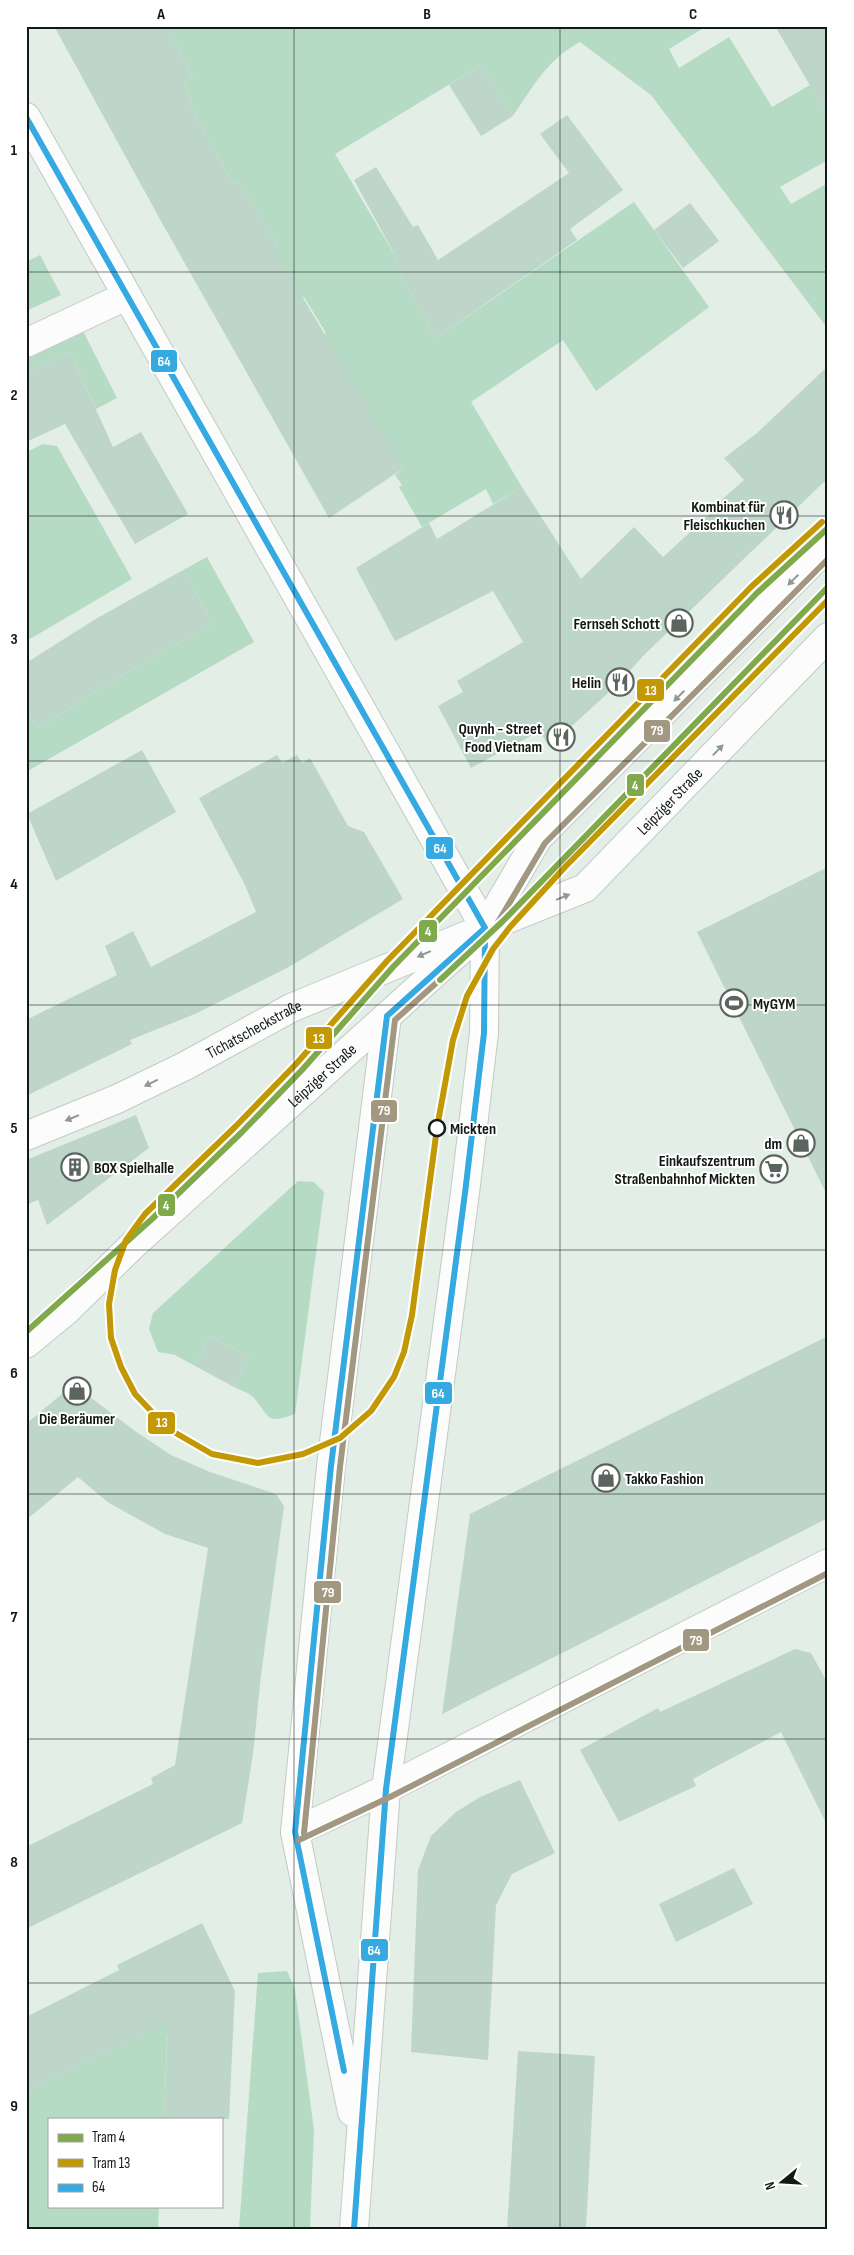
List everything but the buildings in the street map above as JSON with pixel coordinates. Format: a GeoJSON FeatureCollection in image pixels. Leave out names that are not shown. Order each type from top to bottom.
{"type":"FeatureCollection","features":[{"type":"Feature","properties":{"kind":"main road"},"geometry":{"type":"LineString","coordinates":[[26,117],[485,928],[484,1033],[464,1203],[386,1789],[354,2229]]}},
{"type":"Feature","properties":{"kind":"main road"},"geometry":{"type":"LineString","coordinates":[[26,343],[126,296]]}},
{"type":"Feature","properties":{"kind":"main road","name":"Leipziger Straße"},"geometry":{"type":"LineString","coordinates":[[26,1344],[66,1310],[134,1244],[485,928],[538,838],[828,546]]}},
{"type":"Feature","properties":{"kind":"main road","name":"Leipziger Straße"},"geometry":{"type":"LineString","coordinates":[[485,928],[585,888],[828,637]]}},
{"type":"Feature","properties":{"kind":"main road","name":"Tichatscheckstraße"},"geometry":{"type":"LineString","coordinates":[[26,1136],[117,1100],[185,1066],[291,1008],[393,968],[485,928]]}},
{"type":"Feature","properties":{"kind":"main road"},"geometry":{"type":"LineString","coordinates":[[359,2143],[295,1832],[331,1466],[387,1016]]}},
{"type":"Feature","properties":{"kind":"main road"},"geometry":{"type":"LineString","coordinates":[[295,1832],[386,1789],[827,1564]]}},
{"type":"Feature","properties":{"kind":"green space"},"geometry":{"type":"Polygon","coordinates":[[[166,26],[707,26],[669,49],[679,68],[729,37],[772,107],[810,85],[828,116],[828,160],[780,187],[791,204],[828,183],[828,329],[651,95],[580,42],[550,65],[513,116],[481,65],[335,154],[397,259],[393,261],[436,338],[634,202],[709,307],[596,391],[563,340],[471,402],[522,487],[493,504],[486,489],[422,527],[399,487],[402,485],[395,475],[404,468],[317,339],[326,333],[304,297],[298,300],[269,249],[277,244],[239,181],[233,184],[188,102],[192,100],[184,84],[193,78],[166,26]]]}},
{"type":"Feature","properties":{"kind":"green space"},"geometry":{"type":"Polygon","coordinates":[[[40,255],[61,295],[26,311],[26,262],[40,255]]]}},
{"type":"Feature","properties":{"kind":"green space"},"geometry":{"type":"Polygon","coordinates":[[[83,331],[117,398],[96,409],[70,352],[26,372],[26,357],[83,331]]]}},
{"type":"Feature","properties":{"kind":"green space"},"geometry":{"type":"Polygon","coordinates":[[[43,444],[57,446],[132,579],[30,639],[26,632],[26,452],[43,444]]]}},
{"type":"Feature","properties":{"kind":"green space"},"geometry":{"type":"Polygon","coordinates":[[[207,557],[254,642],[26,772],[26,707],[38,728],[124,674],[213,624],[183,570],[207,557]]]}},
{"type":"Feature","properties":{"kind":"green space"},"geometry":{"type":"Polygon","coordinates":[[[298,1181],[314,1182],[324,1192],[295,1414],[274,1419],[267,1415],[252,1396],[234,1387],[249,1357],[210,1336],[195,1366],[175,1355],[158,1352],[149,1329],[153,1313],[298,1181]]]}},
{"type":"Feature","properties":{"kind":"green space"},"geometry":{"type":"Polygon","coordinates":[[[287,1971],[295,1989],[314,2130],[310,2229],[239,2229],[258,1973],[287,1971]]]}},
{"type":"Feature","properties":{"kind":"green space"},"geometry":{"type":"Polygon","coordinates":[[[177,2006],[167,2038],[164,2118],[48,2118],[48,2208],[159,2208],[158,2229],[26,2229],[26,2092],[151,2030],[156,2015],[177,2006]]]}},
{"type":"Feature","properties":{"kind":"tram line","name":"13"},"geometry":{"type":"LineString","coordinates":[[822,522],[751,587],[387,961],[296,1064],[236,1126],[145,1214],[126,1240],[115,1270],[109,1304],[111,1338],[121,1367],[135,1394],[167,1428],[212,1454],[258,1463],[303,1454],[340,1438],[371,1411],[394,1377],[404,1352],[412,1315],[437,1128],[453,1040],[467,996],[493,949],[510,927],[565,867],[828,600]]}},
{"type":"Feature","properties":{"kind":"tram line","name":"4"},"geometry":{"type":"LineString","coordinates":[[26,1332],[152,1219],[242,1132],[302,1070],[393,967],[757,593],[828,528]]}},
{"type":"Feature","properties":{"kind":"tram line","name":"4"},"geometry":{"type":"LineString","coordinates":[[440,980],[503,921],[828,587]]}},
{"type":"Feature","properties":{"kind":"transit line","name":"64"},"geometry":{"type":"LineString","coordinates":[[26,117],[485,928],[484,1033],[465,1193],[386,1789],[354,2229]]}},
{"type":"Feature","properties":{"kind":"transit line","name":"79"},"geometry":{"type":"LineString","coordinates":[[304,1833],[340,1467],[395,1020],[491,934],[545,843],[828,559]]}},
{"type":"Feature","properties":{"kind":"transit line","name":"64"},"geometry":{"type":"LineString","coordinates":[[344,2071],[295,1832],[331,1466],[387,1016],[485,928]]}},
{"type":"Feature","properties":{"kind":"transit line","name":"79"},"geometry":{"type":"LineString","coordinates":[[299,1840],[390,1797],[828,1573]]}},
{"type":"Feature","properties":{"kind":"place","name":"Kombinat für Fleischkuchen"},"geometry":{"type":"Point","coordinates":[784,515]}},
{"type":"Feature","properties":{"kind":"place","name":"Fernseh Schott"},"geometry":{"type":"Point","coordinates":[679,623]}},
{"type":"Feature","properties":{"kind":"place","name":"Helin"},"geometry":{"type":"Point","coordinates":[620,682]}},
{"type":"Feature","properties":{"kind":"place","name":"Quynh - Street Food Vietnam"},"geometry":{"type":"Point","coordinates":[561,737]}},
{"type":"Feature","properties":{"kind":"place","name":"MyGYM"},"geometry":{"type":"Point","coordinates":[734,1003]}},
{"type":"Feature","properties":{"kind":"place","name":"Mickten"},"geometry":{"type":"Point","coordinates":[437,1128]}},
{"type":"Feature","properties":{"kind":"place","name":"dm"},"geometry":{"type":"Point","coordinates":[801,1143]}},
{"type":"Feature","properties":{"kind":"place","name":"BOX Spielhalle"},"geometry":{"type":"Point","coordinates":[75,1167]}},
{"type":"Feature","properties":{"kind":"place","name":"Einkaufszentrum Straßenbahnhof Mickten"},"geometry":{"type":"Point","coordinates":[774,1169]}},
{"type":"Feature","properties":{"kind":"place","name":"Die Beräumer"},"geometry":{"type":"Point","coordinates":[77,1391]}},
{"type":"Feature","properties":{"kind":"place","name":"Takko Fashion"},"geometry":{"type":"Point","coordinates":[606,1478]}}]}
